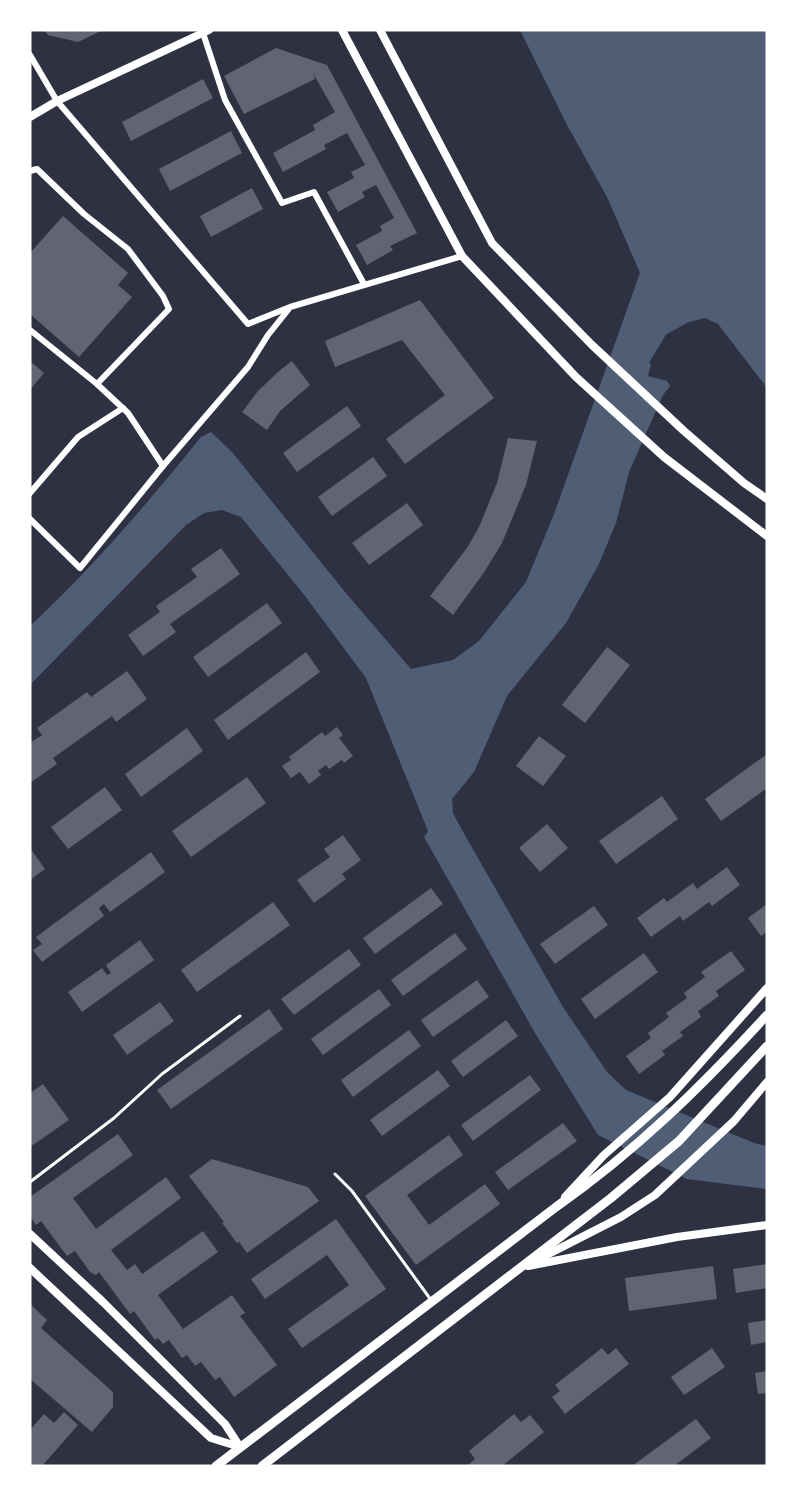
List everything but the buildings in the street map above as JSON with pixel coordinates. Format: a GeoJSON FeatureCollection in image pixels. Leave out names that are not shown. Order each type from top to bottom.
{"type":"FeatureCollection","features":[{"type":"Feature","properties":{"kind":"main road"},"geometry":{"type":"LineString","coordinates":[[342,30],[462,256],[576,377],[663,456],[767,536]]}},
{"type":"Feature","properties":{"kind":"main road"},"geometry":{"type":"LineString","coordinates":[[380,30],[492,243],[592,345],[684,431],[744,483],[767,499]]}},
{"type":"Feature","properties":{"kind":"main road"},"geometry":{"type":"LineString","coordinates":[[556,1207],[604,1155],[670,1097],[767,988]]}},
{"type":"Feature","properties":{"kind":"main road"},"geometry":{"type":"LineString","coordinates":[[216,1466],[556,1207],[595,1180],[646,1138],[719,1067],[767,1015]]}},
{"type":"Feature","properties":{"kind":"main road"},"geometry":{"type":"LineString","coordinates":[[262,1466],[611,1198],[679,1141],[767,1046]]}},
{"type":"Feature","properties":{"kind":"main road"},"geometry":{"type":"LineString","coordinates":[[523,1267],[621,1217],[655,1195],[734,1121],[767,1082]]}},
{"type":"Feature","properties":{"kind":"main road"},"geometry":{"type":"LineString","coordinates":[[30,1234],[103,1302],[225,1424],[240,1447]]}},
{"type":"Feature","properties":{"kind":"main road"},"geometry":{"type":"LineString","coordinates":[[30,1268],[211,1438],[240,1447]]}},
{"type":"Feature","properties":{"kind":"street"},"geometry":{"type":"LineString","coordinates":[[30,117],[57,101],[206,31],[225,100],[282,203],[314,192],[364,284]]}},
{"type":"Feature","properties":{"kind":"street"},"geometry":{"type":"LineString","coordinates":[[30,55],[57,101],[248,324],[290,307],[462,256]]}},
{"type":"Feature","properties":{"kind":"street"},"geometry":{"type":"LineString","coordinates":[[30,171],[37,169],[84,214],[128,249],[163,296],[169,309],[97,384]]}},
{"type":"Feature","properties":{"kind":"street"},"geometry":{"type":"LineString","coordinates":[[30,519],[80,568],[248,367],[268,335],[290,307]]}},
{"type":"Feature","properties":{"kind":"street"},"geometry":{"type":"LineString","coordinates":[[30,330],[97,384],[128,413],[163,466]]}},
{"type":"Feature","properties":{"kind":"street"},"geometry":{"type":"LineString","coordinates":[[30,493],[78,438],[123,408]]}},
{"type":"Feature","properties":{"kind":"street"},"geometry":{"type":"LineString","coordinates":[[523,1267],[677,1237],[767,1225]]}},
{"type":"Feature","properties":{"kind":"lane"},"geometry":{"type":"LineString","coordinates":[[30,1182],[114,1118],[162,1074],[240,1016]]}},
{"type":"Feature","properties":{"kind":"lane"},"geometry":{"type":"LineString","coordinates":[[335,1174],[352,1191],[432,1301]]}},
{"type":"Feature","properties":{"kind":"water"},"geometry":{"type":"Polygon","coordinates":[[[520,30],[767,30],[767,388],[718,324],[705,318],[689,322],[645,346],[638,355],[651,364],[648,376],[667,381],[670,386],[663,395],[629,472],[616,523],[599,564],[566,623],[507,696],[474,772],[452,799],[453,813],[462,830],[563,1007],[607,1072],[626,1090],[754,1143],[767,1146],[767,1189],[687,1179],[598,1135],[535,1033],[424,837],[428,831],[366,678],[305,596],[241,517],[222,510],[204,513],[186,525],[30,685],[30,626],[119,534],[201,437],[211,432],[232,452],[345,592],[411,669],[453,660],[479,641],[526,582],[554,514],[640,273],[608,199],[566,123],[520,30]]]}},
{"type":"Feature","properties":{"kind":"waterway"},"geometry":{"type":"LineString","coordinates":[[636,378],[643,358],[663,325]]}}]}
